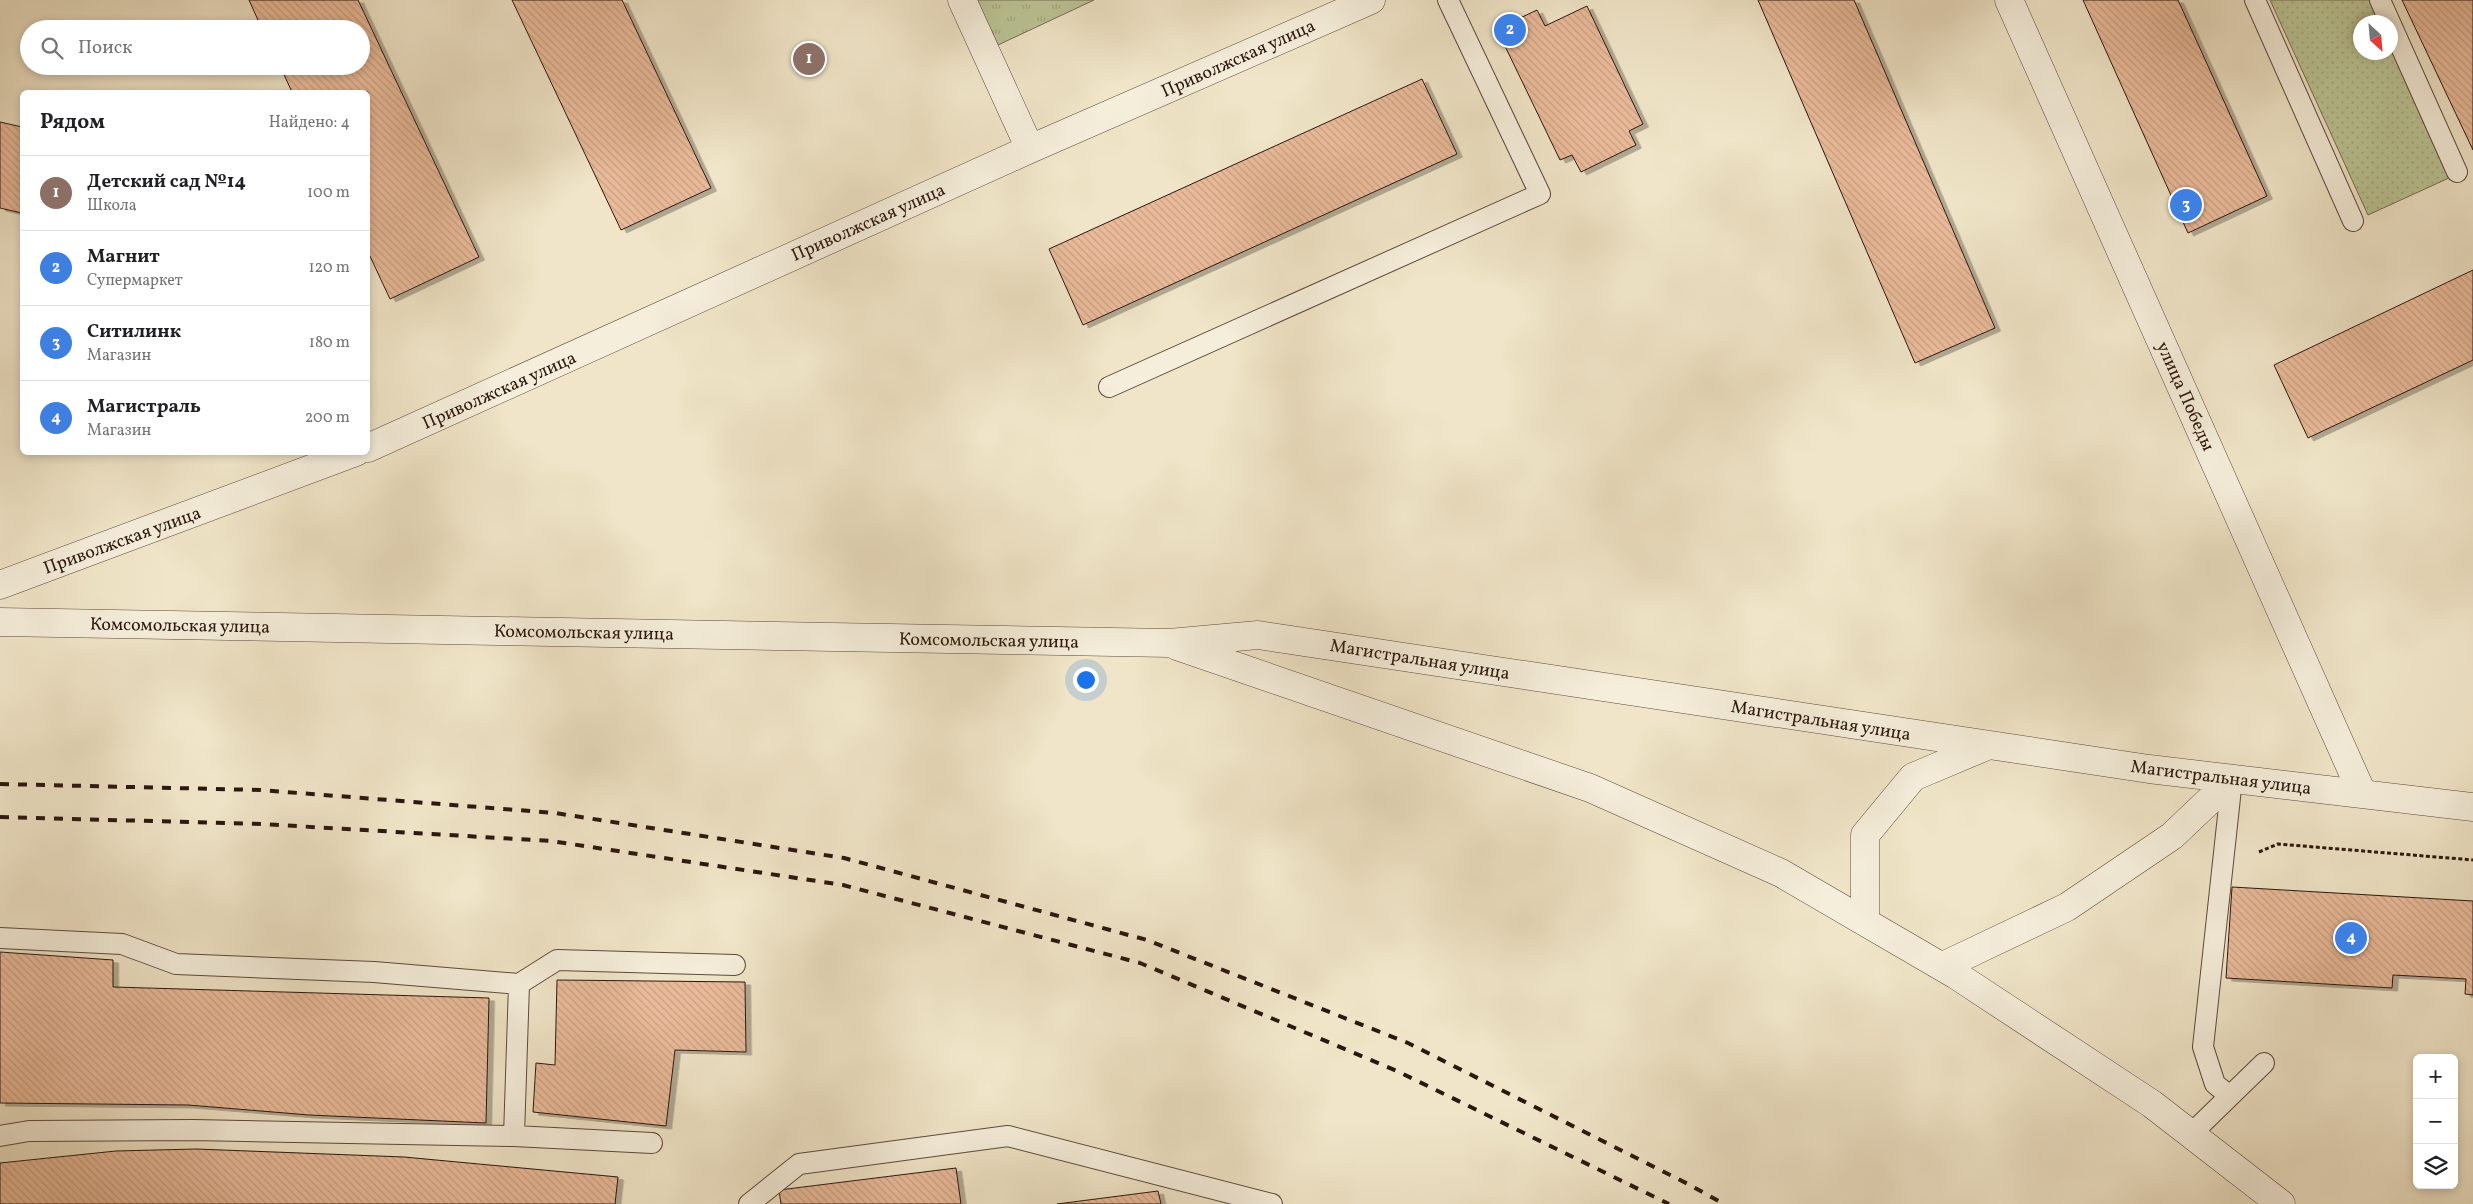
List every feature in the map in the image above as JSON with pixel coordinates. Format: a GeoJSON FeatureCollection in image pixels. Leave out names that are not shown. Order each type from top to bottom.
{"type":"FeatureCollection","features":[{"type":"Feature","properties":{"kind":"street"},"geometry":{"type":"LineString","coordinates":[[962,0],[1030,149]]}},
{"type":"Feature","properties":{"kind":"street","name":"Приволжская улица"},"geometry":{"type":"LineString","coordinates":[[370,447],[1030,149],[1370,0]]}},
{"type":"Feature","properties":{"kind":"street","name":"улица Победы"},"geometry":{"type":"LineString","coordinates":[[2009,0],[2362,793]]}},
{"type":"Feature","properties":{"kind":"street","name":"Приволжская улица"},"geometry":{"type":"LineString","coordinates":[[0,585],[348,455]]}},
{"type":"Feature","properties":{"kind":"street","name":"Комсомольская улица"},"geometry":{"type":"LineString","coordinates":[[0,622],[1169,643]]}},
{"type":"Feature","properties":{"kind":"street","name":"Магистральная улица"},"geometry":{"type":"LineString","coordinates":[[1169,643],[1258,635],[2149,770],[2473,807]]}},
{"type":"Feature","properties":{"kind":"street"},"geometry":{"type":"LineString","coordinates":[[1169,643],[1590,788],[1781,873],[1943,966],[2152,1104],[2281,1204]]}},
{"type":"Feature","properties":{"kind":"street"},"geometry":{"type":"LineString","coordinates":[[1865,922],[1865,835],[1913,777],[1989,745]]}},
{"type":"Feature","properties":{"kind":"street"},"geometry":{"type":"LineString","coordinates":[[1943,966],[2067,907],[2172,836],[2232,779]]}},
{"type":"Feature","properties":{"kind":"lane"},"geometry":{"type":"LineString","coordinates":[[1109,387],[1540,194],[1448,0]]}},
{"type":"Feature","properties":{"kind":"lane"},"geometry":{"type":"LineString","coordinates":[[2255,0],[2353,221]]}},
{"type":"Feature","properties":{"kind":"lane"},"geometry":{"type":"LineString","coordinates":[[2380,0],[2457,172]]}},
{"type":"Feature","properties":{"kind":"lane"},"geometry":{"type":"LineString","coordinates":[[2230,1096],[2216,1084],[2204,1047],[2232,779]]}},
{"type":"Feature","properties":{"kind":"lane"},"geometry":{"type":"LineString","coordinates":[[0,938],[122,944],[176,964],[374,972],[519,984],[557,960],[735,965]]}},
{"type":"Feature","properties":{"kind":"lane"},"geometry":{"type":"LineString","coordinates":[[514,1136],[519,984]]}},
{"type":"Feature","properties":{"kind":"lane"},"geometry":{"type":"LineString","coordinates":[[2191,1134],[2264,1063]]}},
{"type":"Feature","properties":{"kind":"lane"},"geometry":{"type":"LineString","coordinates":[[0,1136],[29,1131],[193,1130],[514,1136],[652,1143]]}},
{"type":"Feature","properties":{"kind":"lane"},"geometry":{"type":"LineString","coordinates":[[749,1204],[798,1164],[1008,1136],[1272,1204]]}},
{"type":"Feature","properties":{"kind":"path"},"geometry":{"type":"LineString","coordinates":[[2221,878],[2238,862],[2278,844],[2473,860]]}},
{"type":"Feature","properties":{"kind":"green space"},"geometry":{"type":"Polygon","coordinates":[[[977,0],[1094,0],[998,45],[977,0]]]}},
{"type":"Feature","properties":{"kind":"green space"},"geometry":{"type":"Polygon","coordinates":[[[2270,0],[2371,0],[2378,15],[2353,15],[2353,60],[2398,60],[2398,58],[2451,177],[2368,215],[2270,0]]]}},
{"type":"Feature","properties":{"kind":"building"},"geometry":{"type":"Polygon","coordinates":[[[249,0],[358,0],[367,20],[258,20],[249,0]]]}},
{"type":"Feature","properties":{"kind":"building"},"geometry":{"type":"Polygon","coordinates":[[[512,0],[622,0],[711,188],[621,230],[512,0]]]}},
{"type":"Feature","properties":{"kind":"building"},"geometry":{"type":"Polygon","coordinates":[[[1758,0],[1854,0],[1995,328],[1915,363],[1758,0]]]}},
{"type":"Feature","properties":{"kind":"building"},"geometry":{"type":"Polygon","coordinates":[[[2083,0],[2178,0],[2267,196],[2188,233],[2083,0]]]}},
{"type":"Feature","properties":{"kind":"building"},"geometry":{"type":"Polygon","coordinates":[[[2402,0],[2473,0],[2473,150],[2402,0]]]}},
{"type":"Feature","properties":{"kind":"building"},"geometry":{"type":"Polygon","coordinates":[[[1587,6],[1643,124],[1629,131],[1636,145],[1581,172],[1572,155],[1560,160],[1504,44],[1523,35],[1516,20],[1537,10],[1545,26],[1587,6]]]}},
{"type":"Feature","properties":{"kind":"building"},"geometry":{"type":"Polygon","coordinates":[[[370,25],[479,257],[390,299],[370,256],[370,90],[291,90],[284,75],[370,75],[370,25]]]}},
{"type":"Feature","properties":{"kind":"building"},"geometry":{"type":"Polygon","coordinates":[[[1422,79],[1457,154],[1083,325],[1049,249],[1422,79]]]}},
{"type":"Feature","properties":{"kind":"building"},"geometry":{"type":"Polygon","coordinates":[[[0,122],[20,127],[20,213],[0,208],[0,122]]]}},
{"type":"Feature","properties":{"kind":"building"},"geometry":{"type":"Polygon","coordinates":[[[2473,270],[2473,360],[2308,438],[2274,365],[2473,270]]]}},
{"type":"Feature","properties":{"kind":"building"},"geometry":{"type":"Polygon","coordinates":[[[2232,887],[2473,901],[2473,995],[2465,994],[2466,979],[2393,975],[2392,988],[2226,978],[2232,887]]]}},
{"type":"Feature","properties":{"kind":"building"},"geometry":{"type":"Polygon","coordinates":[[[0,952],[113,960],[113,987],[489,998],[486,1123],[309,1115],[188,1105],[0,1103],[0,952]]]}},
{"type":"Feature","properties":{"kind":"building"},"geometry":{"type":"Polygon","coordinates":[[[557,980],[745,982],[746,1052],[675,1050],[666,1126],[533,1112],[536,1063],[555,1065],[557,980]]]}},
{"type":"Feature","properties":{"kind":"building"},"geometry":{"type":"Polygon","coordinates":[[[196,1149],[404,1157],[618,1177],[615,1204],[0,1204],[0,1163],[116,1151],[196,1149]]]}},
{"type":"Feature","properties":{"kind":"building"},"geometry":{"type":"Polygon","coordinates":[[[956,1168],[961,1204],[781,1204],[779,1190],[956,1168]]]}},
{"type":"Feature","properties":{"kind":"building"},"geometry":{"type":"Polygon","coordinates":[[[1158,1191],[1161,1204],[1057,1204],[1158,1191]]]}},
{"type":"Feature","properties":{"kind":"railway"},"geometry":{"type":"LineString","coordinates":[[0,784],[260,790],[555,813],[844,858],[1147,940],[1408,1043],[1724,1204]]}},
{"type":"Feature","properties":{"kind":"railway"},"geometry":{"type":"LineString","coordinates":[[0,817],[261,824],[551,841],[843,885],[1140,963],[1397,1071],[1669,1204]]}},
{"type":"Feature","properties":{"kind":"place","name":"Магнит"},"geometry":{"type":"Point","coordinates":[1510,30]}},
{"type":"Feature","properties":{"kind":"place","name":"Детский сад №14"},"geometry":{"type":"Point","coordinates":[809,59]}},
{"type":"Feature","properties":{"kind":"place","name":"Ситилинк"},"geometry":{"type":"Point","coordinates":[2186,205]}},
{"type":"Feature","properties":{"kind":"place","name":"Магистраль"},"geometry":{"type":"Point","coordinates":[2351,938]}}]}
